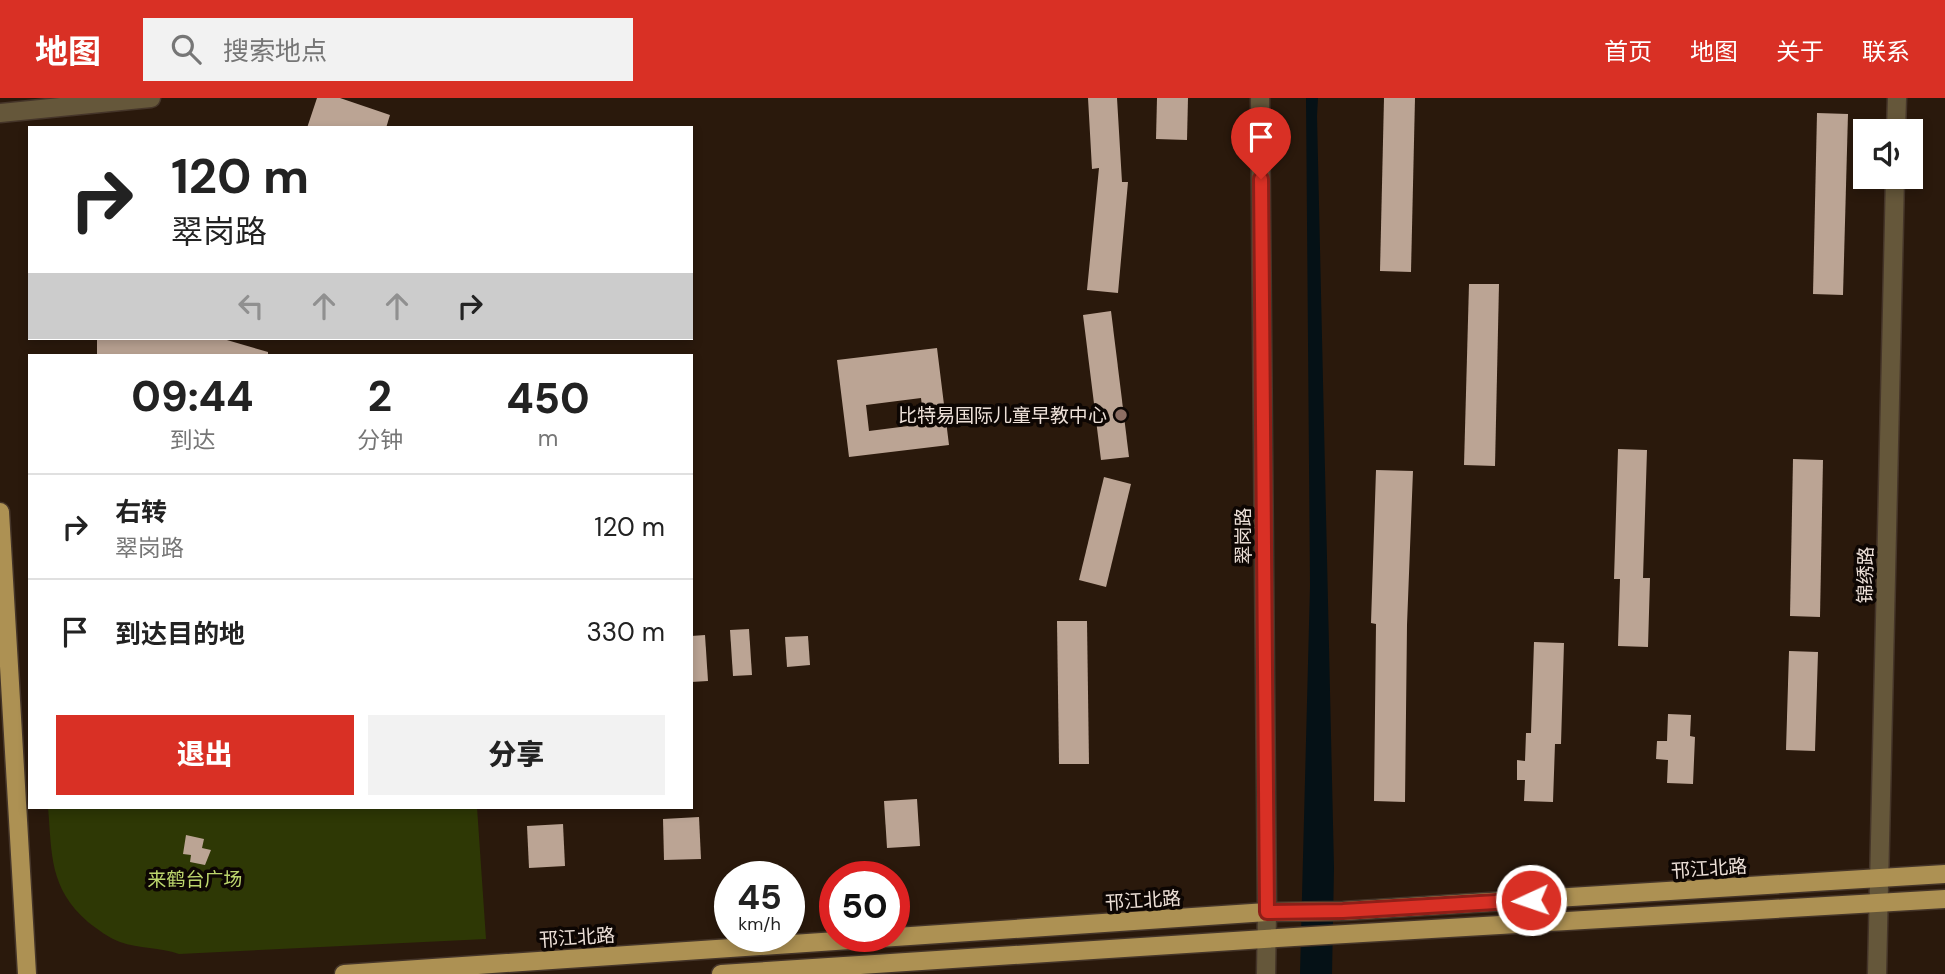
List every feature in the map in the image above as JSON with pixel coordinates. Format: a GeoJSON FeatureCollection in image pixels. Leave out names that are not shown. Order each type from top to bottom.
{"type":"FeatureCollection","features":[{"type":"Feature","properties":{"kind":"main road"},"geometry":{"type":"LineString","coordinates":[[0,512],[27,974]]}},
{"type":"Feature","properties":{"kind":"main road","name":"邗江北路"},"geometry":{"type":"LineString","coordinates":[[344,974],[1267,912],[1343,911],[1945,874]]}},
{"type":"Feature","properties":{"kind":"main road"},"geometry":{"type":"LineString","coordinates":[[721,974],[1945,899]]}},
{"type":"Feature","properties":{"kind":"street"},"geometry":{"type":"LineString","coordinates":[[0,113],[151,98]]}},
{"type":"Feature","properties":{"kind":"street","name":"翠岗路"},"geometry":{"type":"LineString","coordinates":[[1260,98],[1266,974]]}},
{"type":"Feature","properties":{"kind":"street"},"geometry":{"type":"LineString","coordinates":[[1896,119],[1897,98]]}},
{"type":"Feature","properties":{"kind":"street","name":"锦绣路"},"geometry":{"type":"LineString","coordinates":[[1877,974],[1895,189]]}},
{"type":"Feature","properties":{"kind":"green space","name":"来鹤台广场"},"geometry":{"type":"Polygon","coordinates":[[[48,809],[477,809],[486,939],[179,954],[127,944],[99,930],[75,909],[59,883],[50,840],[48,809]]]}},
{"type":"Feature","properties":{"kind":"shaded area"},"geometry":{"type":"Polygon","coordinates":[[[1306,98],[1318,98],[1334,868],[1332,974],[1300,974],[1310,586],[1306,98]]]}},
{"type":"Feature","properties":{"kind":"building"},"geometry":{"type":"Polygon","coordinates":[[[317,98],[340,98],[390,115],[387,126],[308,126],[317,98]]]}},
{"type":"Feature","properties":{"kind":"building"},"geometry":{"type":"Polygon","coordinates":[[[1088,98],[1117,98],[1122,182],[1128,182],[1118,293],[1087,290],[1099,168],[1092,169],[1088,98]]]}},
{"type":"Feature","properties":{"kind":"building"},"geometry":{"type":"Polygon","coordinates":[[[1157,98],[1188,98],[1187,140],[1156,139],[1157,98]]]}},
{"type":"Feature","properties":{"kind":"building"},"geometry":{"type":"Polygon","coordinates":[[[1384,98],[1415,98],[1411,272],[1380,271],[1384,98]]]}},
{"type":"Feature","properties":{"kind":"building"},"geometry":{"type":"Polygon","coordinates":[[[1817,113],[1848,114],[1843,295],[1813,294],[1817,113]]]}},
{"type":"Feature","properties":{"kind":"building"},"geometry":{"type":"Polygon","coordinates":[[[1469,284],[1499,284],[1495,466],[1464,465],[1469,284]]]}},
{"type":"Feature","properties":{"kind":"building"},"geometry":{"type":"Polygon","coordinates":[[[1111,311],[1129,457],[1101,460],[1083,315],[1111,311]]]}},
{"type":"Feature","properties":{"kind":"building"},"geometry":{"type":"Polygon","coordinates":[[[97,340],[227,340],[268,352],[268,354],[97,354],[97,340]]]}},
{"type":"Feature","properties":{"kind":"building"},"geometry":{"type":"Polygon","coordinates":[[[937,348],[949,445],[849,457],[837,360],[937,348]],[[921,398],[866,405],[869,431],[924,424],[921,398]]]}},
{"type":"Feature","properties":{"kind":"building"},"geometry":{"type":"Polygon","coordinates":[[[1618,449],[1647,450],[1643,578],[1650,578],[1648,647],[1618,646],[1620,579],[1614,579],[1618,449]]]}},
{"type":"Feature","properties":{"kind":"building"},"geometry":{"type":"Polygon","coordinates":[[[1793,459],[1823,460],[1820,617],[1790,616],[1793,459]]]}},
{"type":"Feature","properties":{"kind":"building"},"geometry":{"type":"Polygon","coordinates":[[[1376,470],[1413,471],[1407,625],[1405,802],[1374,801],[1376,624],[1371,623],[1376,470]]]}},
{"type":"Feature","properties":{"kind":"building"},"geometry":{"type":"Polygon","coordinates":[[[1104,477],[1131,484],[1106,587],[1079,580],[1104,477]]]}},
{"type":"Feature","properties":{"kind":"building"},"geometry":{"type":"Polygon","coordinates":[[[1057,621],[1087,621],[1089,764],[1059,764],[1057,621]]]}},
{"type":"Feature","properties":{"kind":"building"},"geometry":{"type":"Polygon","coordinates":[[[749,629],[752,675],[733,676],[730,630],[749,629]]]}},
{"type":"Feature","properties":{"kind":"building"},"geometry":{"type":"Polygon","coordinates":[[[705,635],[708,681],[693,682],[693,636],[705,635]]]}},
{"type":"Feature","properties":{"kind":"building"},"geometry":{"type":"Polygon","coordinates":[[[808,636],[810,665],[787,667],[785,637],[808,636]]]}},
{"type":"Feature","properties":{"kind":"building"},"geometry":{"type":"Polygon","coordinates":[[[1534,642],[1564,643],[1561,744],[1555,744],[1553,802],[1524,801],[1525,780],[1517,780],[1517,760],[1525,761],[1526,733],[1531,733],[1534,642]]]}},
{"type":"Feature","properties":{"kind":"building"},"geometry":{"type":"Polygon","coordinates":[[[1789,651],[1818,652],[1815,751],[1786,750],[1789,651]]]}},
{"type":"Feature","properties":{"kind":"building"},"geometry":{"type":"Polygon","coordinates":[[[1668,714],[1691,715],[1690,736],[1695,737],[1693,784],[1667,783],[1668,760],[1656,759],[1657,741],[1667,741],[1668,714]]]}},
{"type":"Feature","properties":{"kind":"building"},"geometry":{"type":"Polygon","coordinates":[[[917,799],[920,846],[887,848],[884,801],[917,799]]]}},
{"type":"Feature","properties":{"kind":"building"},"geometry":{"type":"Polygon","coordinates":[[[699,817],[701,859],[664,860],[663,819],[699,817]]]}},
{"type":"Feature","properties":{"kind":"building"},"geometry":{"type":"Polygon","coordinates":[[[563,824],[565,866],[529,868],[527,826],[563,824]]]}},
{"type":"Feature","properties":{"kind":"building"},"geometry":{"type":"Polygon","coordinates":[[[186,835],[204,839],[202,848],[211,850],[205,865],[190,862],[191,855],[183,854],[186,835]]]}},
{"type":"Feature","properties":{"kind":"place","name":"比特易国际儿童早教中心"},"geometry":{"type":"Point","coordinates":[1121,415]}},
{"type":"Feature","properties":{"kind":"route"},"geometry":{"type":"LineString","coordinates":[[1261,179],[1267,912],[1343,911],[1531,900]]}}]}
